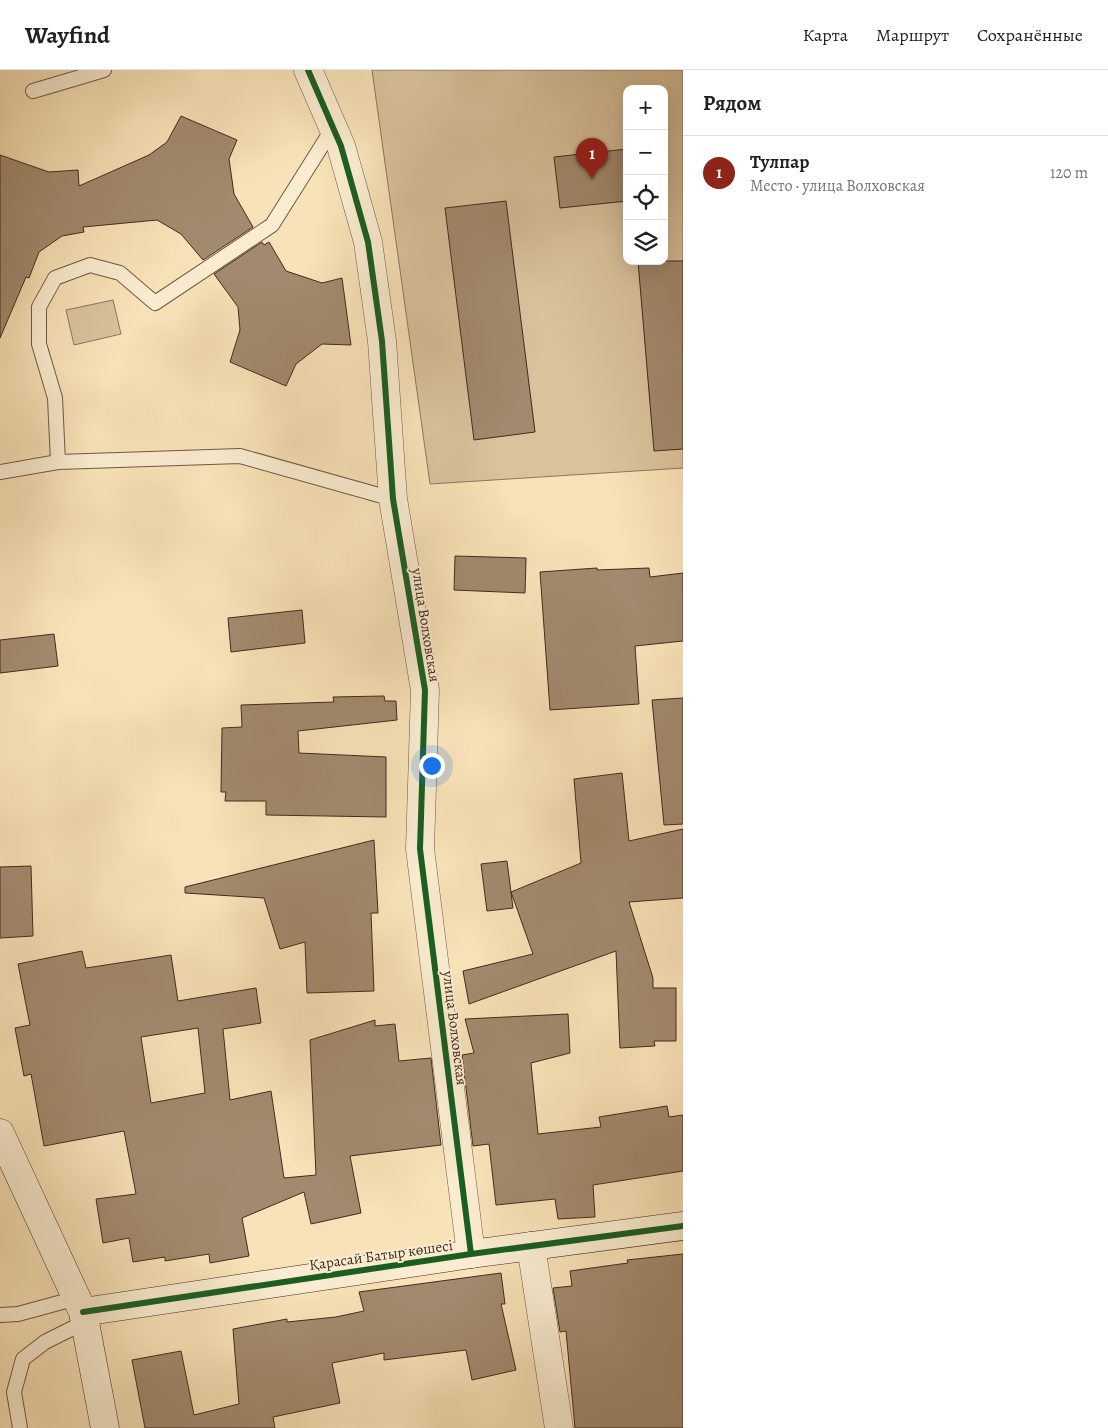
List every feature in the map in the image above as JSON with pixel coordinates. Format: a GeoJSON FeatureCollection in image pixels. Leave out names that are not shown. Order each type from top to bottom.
{"type":"FeatureCollection","features":[{"type":"Feature","properties":{"kind":"street","name":"улица Волховская"},"geometry":{"type":"LineString","coordinates":[[308,70],[341,146],[368,242],[382,340],[393,499],[425,690],[420,849],[471,1254]]}},
{"type":"Feature","properties":{"kind":"street"},"geometry":{"type":"LineString","coordinates":[[0,1133],[82,1311],[105,1428]]}},
{"type":"Feature","properties":{"kind":"street","name":"Қарасай Батыр көшесі"},"geometry":{"type":"LineString","coordinates":[[82,1311],[471,1254],[683,1226]]}},
{"type":"Feature","properties":{"kind":"street"},"geometry":{"type":"LineString","coordinates":[[531,1246],[559,1428]]}},
{"type":"Feature","properties":{"kind":"lane"},"geometry":{"type":"LineString","coordinates":[[33,91],[104,70]]}},
{"type":"Feature","properties":{"kind":"lane"},"geometry":{"type":"LineString","coordinates":[[58,462],[55,398],[38,344],[39,307],[55,278],[90,265],[120,273],[156,303],[272,225],[333,128]]}},
{"type":"Feature","properties":{"kind":"lane"},"geometry":{"type":"LineString","coordinates":[[0,472],[58,462],[240,456],[393,499]]}},
{"type":"Feature","properties":{"kind":"lane"},"geometry":{"type":"LineString","coordinates":[[0,1315],[82,1311]]}},
{"type":"Feature","properties":{"kind":"lane"},"geometry":{"type":"LineString","coordinates":[[20,1428],[14,1392],[23,1359],[82,1311]]}},
{"type":"Feature","properties":{"kind":"shaded area"},"geometry":{"type":"Polygon","coordinates":[[[372,70],[683,70],[683,468],[430,484],[372,70]]]}},
{"type":"Feature","properties":{"kind":"shaded area"},"geometry":{"type":"Polygon","coordinates":[[[113,300],[121,334],[74,345],[66,310],[113,300]]]}},
{"type":"Feature","properties":{"kind":"building"},"geometry":{"type":"Polygon","coordinates":[[[181,116],[237,140],[229,159],[234,194],[253,227],[203,260],[181,234],[157,220],[83,227],[84,232],[62,236],[39,252],[29,278],[26,277],[0,338],[0,155],[49,172],[78,170],[79,186],[149,155],[167,142],[181,116]]]}},
{"type":"Feature","properties":{"kind":"building"},"geometry":{"type":"Polygon","coordinates":[[[623,149],[623,201],[560,208],[554,157],[623,149]]]}},
{"type":"Feature","properties":{"kind":"building"},"geometry":{"type":"Polygon","coordinates":[[[506,201],[535,432],[474,440],[445,208],[506,201]]]}},
{"type":"Feature","properties":{"kind":"building"},"geometry":{"type":"Polygon","coordinates":[[[262,242],[264,245],[269,242],[286,271],[322,283],[342,278],[351,345],[322,344],[296,364],[286,386],[230,362],[240,330],[238,307],[214,274],[262,242]]]}},
{"type":"Feature","properties":{"kind":"building"},"geometry":{"type":"Polygon","coordinates":[[[668,261],[683,261],[683,449],[654,451],[638,265],[668,265],[668,261]]]}},
{"type":"Feature","properties":{"kind":"building"},"geometry":{"type":"Polygon","coordinates":[[[455,556],[526,558],[525,593],[454,590],[455,556]]]}},
{"type":"Feature","properties":{"kind":"building"},"geometry":{"type":"Polygon","coordinates":[[[597,568],[597,570],[649,568],[650,577],[683,573],[683,641],[635,646],[639,704],[550,710],[540,572],[597,568]]]}},
{"type":"Feature","properties":{"kind":"building"},"geometry":{"type":"Polygon","coordinates":[[[302,610],[305,643],[231,652],[228,618],[302,610]]]}},
{"type":"Feature","properties":{"kind":"building"},"geometry":{"type":"Polygon","coordinates":[[[54,634],[58,666],[0,673],[0,640],[54,634]]]}},
{"type":"Feature","properties":{"kind":"building"},"geometry":{"type":"Polygon","coordinates":[[[384,696],[385,701],[396,701],[397,720],[298,731],[299,753],[386,757],[386,817],[266,815],[266,801],[225,801],[226,792],[221,792],[222,728],[242,727],[241,705],[334,702],[333,697],[384,696]]]}},
{"type":"Feature","properties":{"kind":"building"},"geometry":{"type":"Polygon","coordinates":[[[683,698],[683,824],[664,825],[652,700],[683,698]]]}},
{"type":"Feature","properties":{"kind":"building"},"geometry":{"type":"Polygon","coordinates":[[[622,773],[629,841],[683,829],[683,898],[629,902],[653,978],[653,988],[676,988],[676,1041],[654,1041],[655,1046],[620,1048],[616,951],[469,1004],[463,971],[533,954],[511,892],[581,863],[574,779],[622,773]]]}},
{"type":"Feature","properties":{"kind":"building"},"geometry":{"type":"Polygon","coordinates":[[[374,840],[378,913],[371,913],[374,991],[307,993],[305,942],[280,949],[264,898],[185,893],[185,887],[374,840]]]}},
{"type":"Feature","properties":{"kind":"building"},"geometry":{"type":"Polygon","coordinates":[[[507,861],[513,908],[487,911],[481,864],[507,861]]]}},
{"type":"Feature","properties":{"kind":"building"},"geometry":{"type":"Polygon","coordinates":[[[31,866],[33,936],[0,938],[0,867],[31,866]]]}},
{"type":"Feature","properties":{"kind":"building"},"geometry":{"type":"Polygon","coordinates":[[[82,951],[86,968],[171,955],[178,1001],[256,988],[261,1023],[223,1029],[230,1100],[271,1091],[284,1178],[316,1175],[310,1040],[375,1020],[375,1026],[395,1024],[399,1061],[431,1058],[441,1145],[350,1156],[361,1213],[311,1224],[304,1192],[242,1218],[249,1256],[210,1263],[209,1254],[165,1261],[165,1257],[133,1262],[129,1238],[103,1243],[96,1199],[136,1194],[124,1131],[44,1146],[31,1074],[24,1076],[15,1028],[30,1025],[18,964],[82,951]],[[198,1028],[141,1037],[151,1103],[205,1093],[198,1028]]]}},
{"type":"Feature","properties":{"kind":"building"},"geometry":{"type":"Polygon","coordinates":[[[568,1014],[570,1053],[531,1063],[538,1134],[601,1127],[599,1117],[667,1106],[669,1117],[683,1115],[683,1171],[593,1185],[595,1217],[558,1219],[555,1199],[496,1205],[489,1144],[473,1146],[462,1055],[474,1053],[465,1019],[568,1014]]]}},
{"type":"Feature","properties":{"kind":"building"},"geometry":{"type":"Polygon","coordinates":[[[683,1254],[683,1428],[575,1428],[566,1331],[560,1332],[553,1288],[572,1286],[570,1271],[628,1263],[627,1260],[683,1254]]]}},
{"type":"Feature","properties":{"kind":"building"},"geometry":{"type":"Polygon","coordinates":[[[501,1273],[505,1304],[501,1304],[516,1370],[472,1380],[466,1350],[384,1360],[384,1353],[332,1363],[340,1403],[273,1417],[275,1428],[145,1428],[132,1360],[181,1351],[194,1415],[239,1404],[233,1329],[287,1319],[287,1322],[336,1317],[364,1311],[359,1292],[501,1273]]]}},
{"type":"Feature","properties":{"kind":"cycle path"},"geometry":{"type":"LineString","coordinates":[[308,70],[341,146],[368,242],[382,341],[393,499],[425,690],[420,849],[471,1254]]}},
{"type":"Feature","properties":{"kind":"cycle path"},"geometry":{"type":"LineString","coordinates":[[83,1312],[471,1254],[683,1226]]}},
{"type":"Feature","properties":{"kind":"place","name":"Тулпар"},"geometry":{"type":"Point","coordinates":[592,179]}}]}
